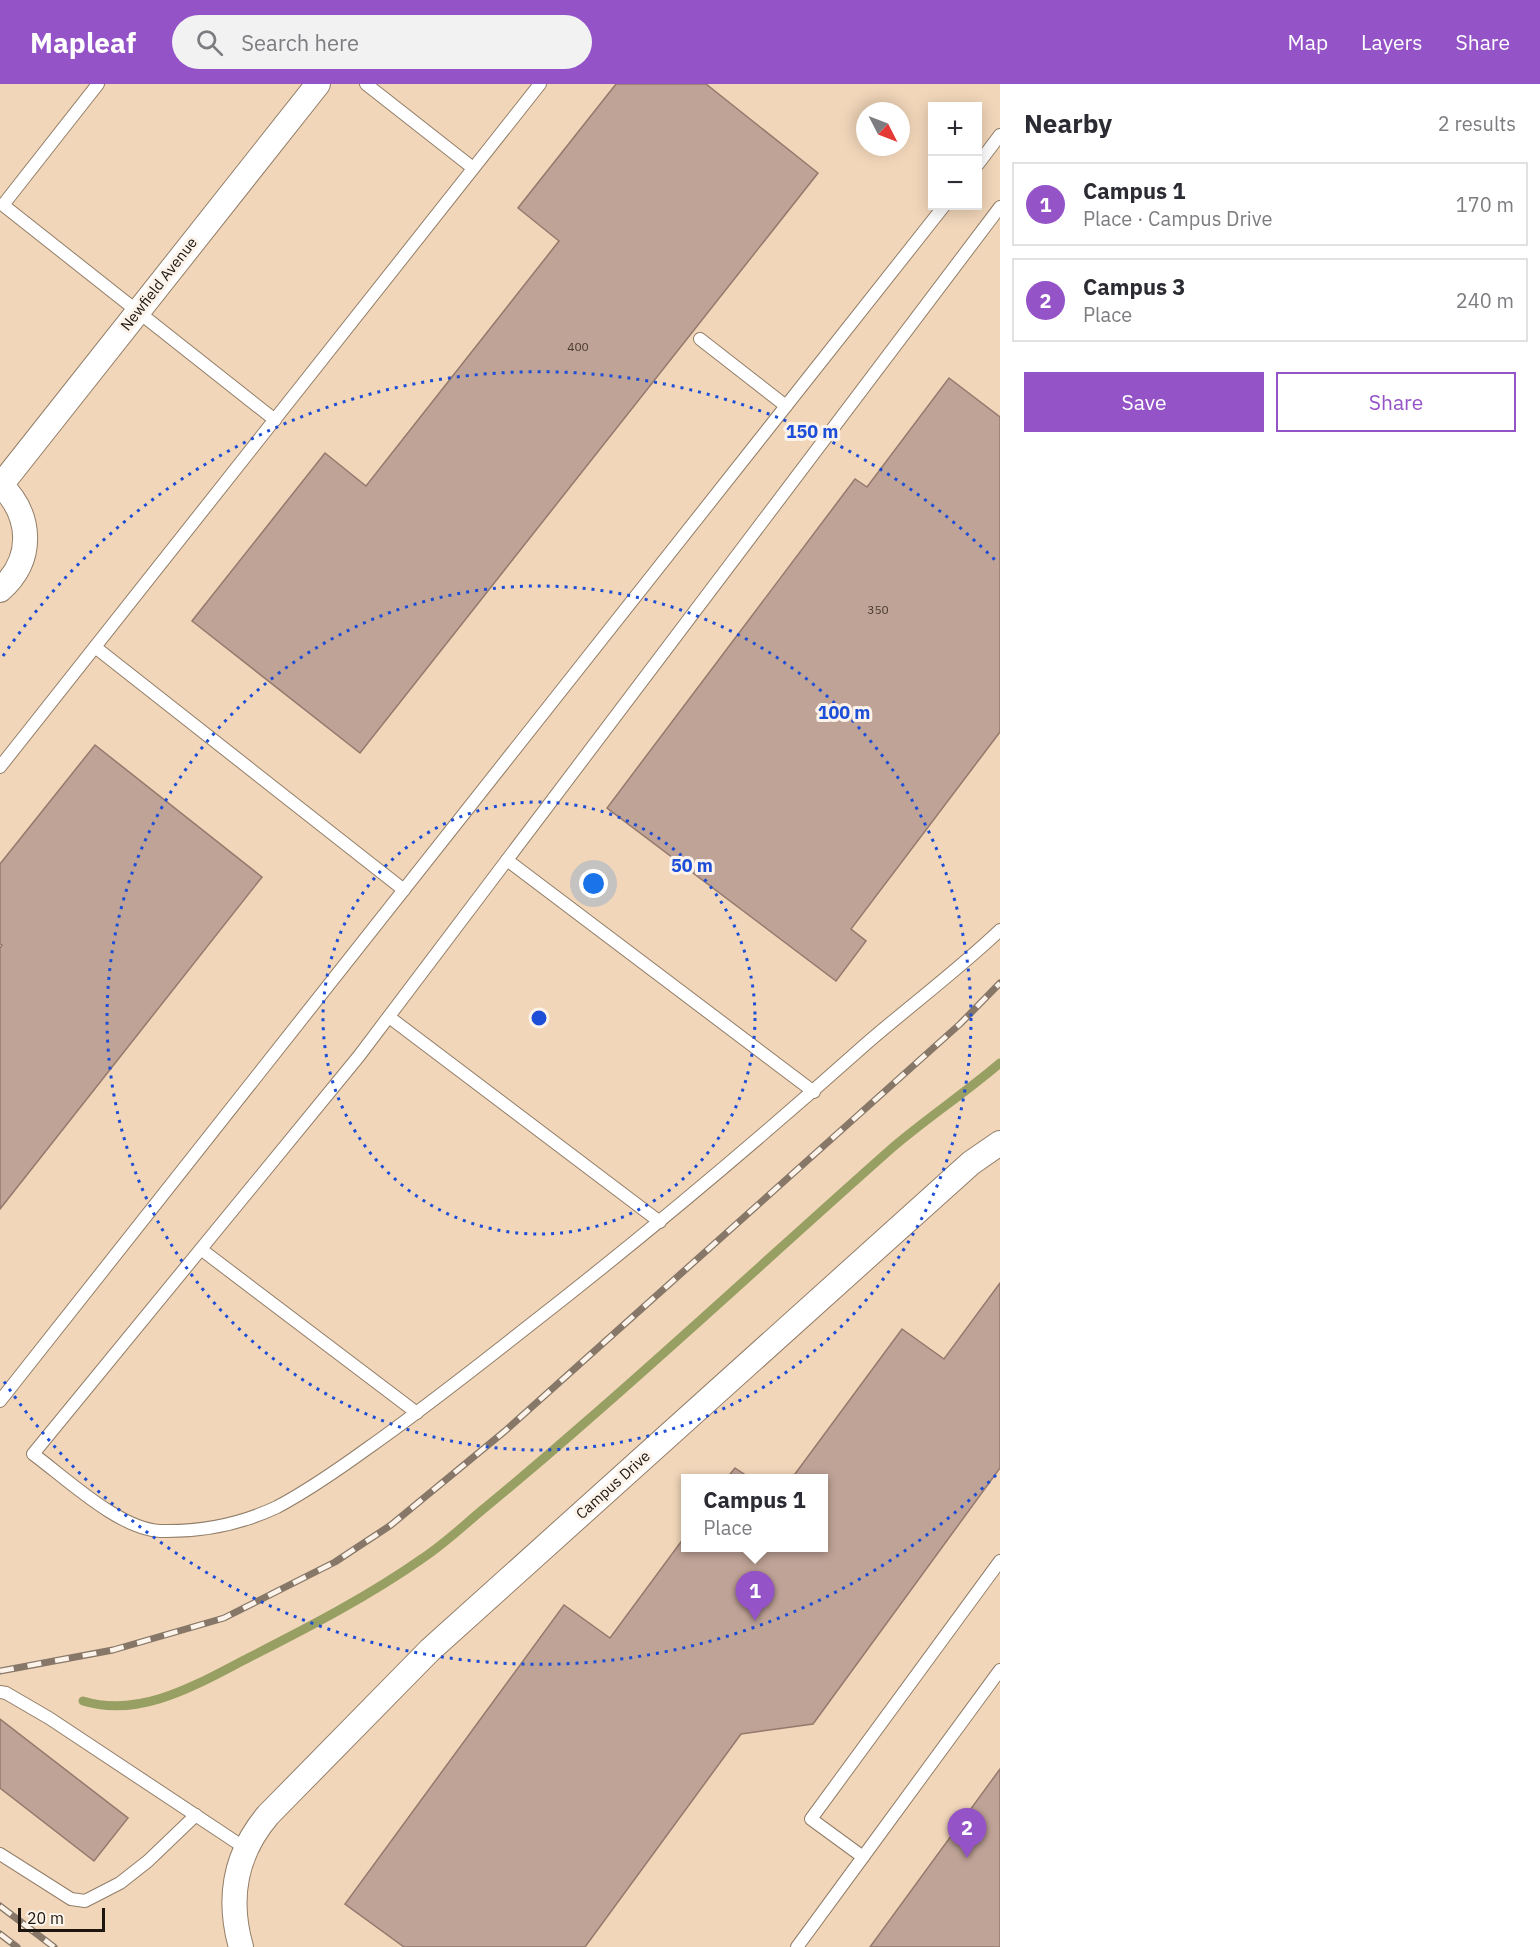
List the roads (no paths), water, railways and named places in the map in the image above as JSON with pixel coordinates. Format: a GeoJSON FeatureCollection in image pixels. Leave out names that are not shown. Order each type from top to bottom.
{"type":"FeatureCollection","features":[{"type":"Feature","properties":{"kind":"street","name":"Newfield Avenue"},"geometry":{"type":"LineString","coordinates":[[0,590],[11,579],[18,567],[25,538],[21,514],[14,499],[0,485],[318,84]]}},
{"type":"Feature","properties":{"kind":"street","name":"Campus Drive"},"geometry":{"type":"LineString","coordinates":[[245,1848],[268,1815],[430,1650],[971,1162],[1000,1143]]}},
{"type":"Feature","properties":{"kind":"street"},"geometry":{"type":"LineString","coordinates":[[242,1947],[234,1916],[240,1859],[245,1848]]}},
{"type":"Feature","properties":{"kind":"lane"},"geometry":{"type":"LineString","coordinates":[[98,84],[3,205],[275,420]]}},
{"type":"Feature","properties":{"kind":"lane"},"geometry":{"type":"LineString","coordinates":[[366,84],[473,168]]}},
{"type":"Feature","properties":{"kind":"lane"},"geometry":{"type":"LineString","coordinates":[[0,767],[540,84]]}},
{"type":"Feature","properties":{"kind":"lane"},"geometry":{"type":"LineString","coordinates":[[982,159],[1000,135]]}},
{"type":"Feature","properties":{"kind":"lane"},"geometry":{"type":"LineString","coordinates":[[1000,207],[325,1100],[33,1454],[114,1515],[133,1526],[159,1531],[231,1524],[292,1498],[336,1471],[417,1413],[660,1221],[814,1092],[1000,930]]}},
{"type":"Feature","properties":{"kind":"lane"},"geometry":{"type":"LineString","coordinates":[[0,1401],[941,210]]}},
{"type":"Feature","properties":{"kind":"lane"},"geometry":{"type":"LineString","coordinates":[[700,339],[786,406]]}},
{"type":"Feature","properties":{"kind":"lane"},"geometry":{"type":"LineString","coordinates":[[95,647],[404,890]]}},
{"type":"Feature","properties":{"kind":"lane"},"geometry":{"type":"LineString","coordinates":[[507,860],[814,1092]]}},
{"type":"Feature","properties":{"kind":"lane"},"geometry":{"type":"LineString","coordinates":[[389,1017],[660,1221]]}},
{"type":"Feature","properties":{"kind":"lane"},"geometry":{"type":"LineString","coordinates":[[202,1250],[417,1413]]}},
{"type":"Feature","properties":{"kind":"lane"},"geometry":{"type":"LineString","coordinates":[[863,1857],[811,1819],[1000,1561]]}},
{"type":"Feature","properties":{"kind":"lane"},"geometry":{"type":"LineString","coordinates":[[797,1947],[1000,1670]]}},
{"type":"Feature","properties":{"kind":"lane"},"geometry":{"type":"LineString","coordinates":[[0,1692],[6,1693],[49,1718],[245,1848]]}},
{"type":"Feature","properties":{"kind":"lane"},"geometry":{"type":"LineString","coordinates":[[0,1854],[71,1899],[85,1900],[120,1883],[148,1861],[196,1815]]}},
{"type":"Feature","properties":{"kind":"waterway"},"geometry":{"type":"LineString","coordinates":[[83,1701],[105,1705],[127,1705],[169,1696],[272,1646],[338,1610],[431,1553],[620,1392],[892,1148],[1000,1063]]}},
{"type":"Feature","properties":{"kind":"railway"},"geometry":{"type":"LineString","coordinates":[[0,1671],[113,1650],[224,1618],[335,1562],[391,1525],[505,1431],[960,1024],[1000,983]]}},
{"type":"Feature","properties":{"kind":"railway"},"geometry":{"type":"LineString","coordinates":[[0,1906],[54,1947]]}},
{"type":"Feature","properties":{"kind":"railway"},"geometry":{"type":"LineString","coordinates":[[0,1934],[17,1947]]}},
{"type":"Feature","properties":{"kind":"place","name":"Campus 1"},"geometry":{"type":"Point","coordinates":[755,1621]}},
{"type":"Feature","properties":{"kind":"place","name":"Campus 3"},"geometry":{"type":"Point","coordinates":[967,1858]}}]}
